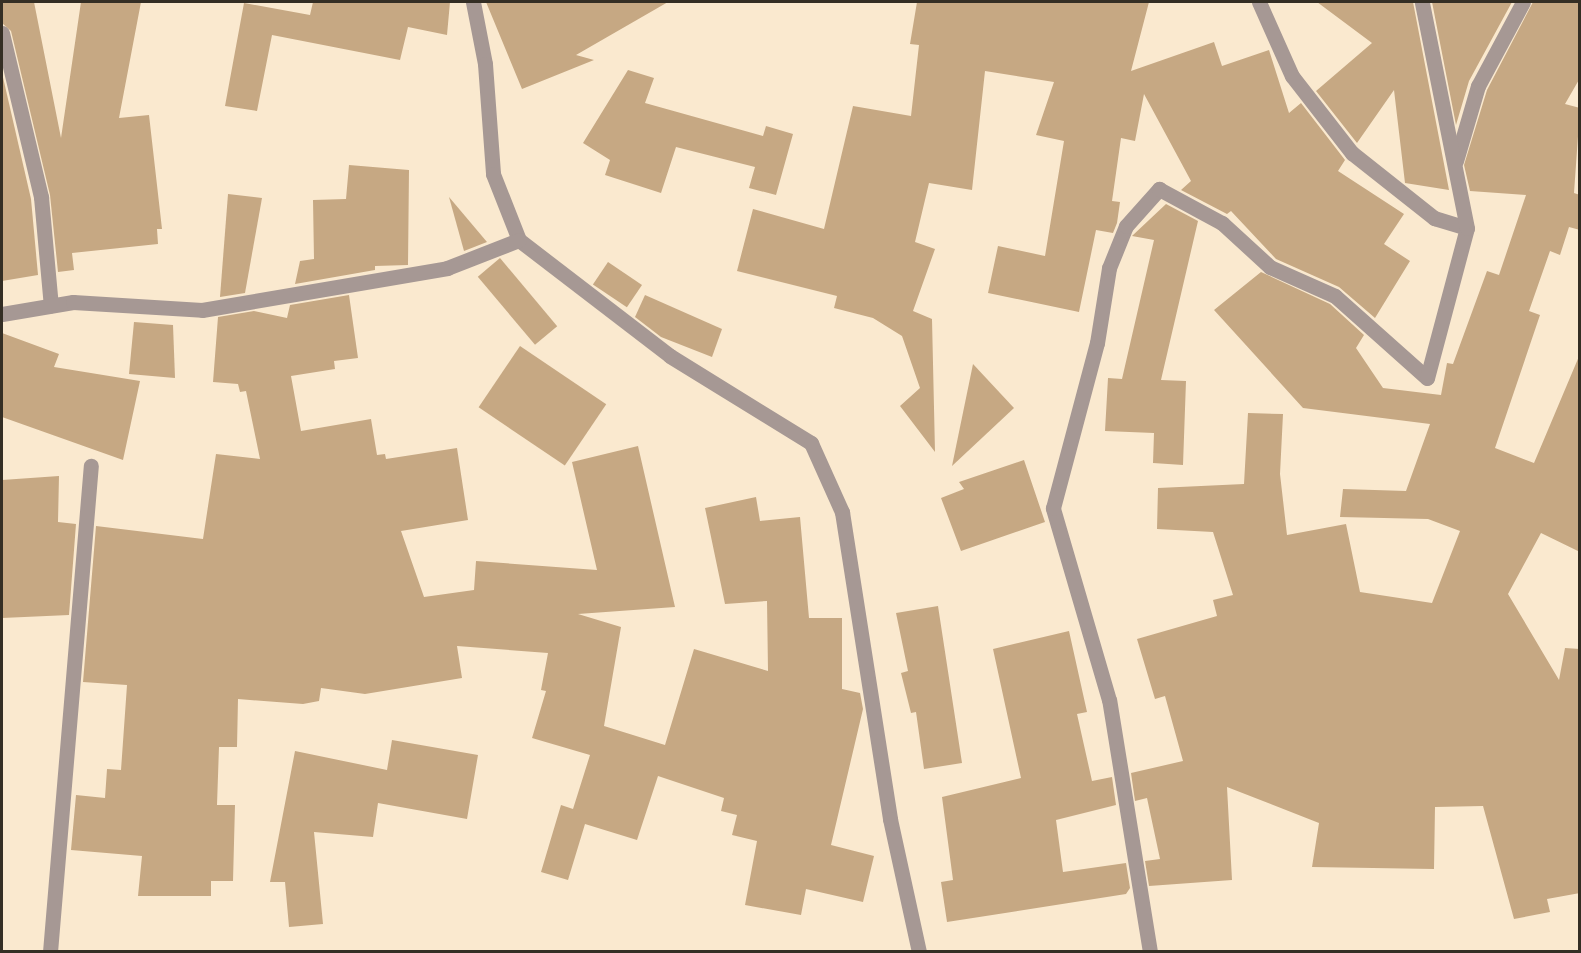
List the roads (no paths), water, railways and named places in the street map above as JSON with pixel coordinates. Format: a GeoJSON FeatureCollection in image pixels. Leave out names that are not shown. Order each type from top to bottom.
{"type":"FeatureCollection","features":[{"type":"Feature","properties":{"kind":"street"},"geometry":{"type":"LineString","coordinates":[[472,2],[485,64],[493,174],[519,240],[670,356],[811,443],[842,512],[890,819],[919,951]]}},
{"type":"Feature","properties":{"kind":"street"},"geometry":{"type":"LineString","coordinates":[[1259,2],[1292,76],[1352,153],[1434,218],[1467,228]]}},
{"type":"Feature","properties":{"kind":"street"},"geometry":{"type":"LineString","coordinates":[[1150,951],[1109,700],[1053,508],[1096,343],[1109,268],[1126,226],[1159,189],[1222,223],[1270,267],[1335,296],[1427,378],[1467,228],[1422,2]]}},
{"type":"Feature","properties":{"kind":"street"},"geometry":{"type":"LineString","coordinates":[[1456,164],[1478,86],[1524,2]]}},
{"type":"Feature","properties":{"kind":"street"},"geometry":{"type":"LineString","coordinates":[[2,33],[41,197],[51,306]]}},
{"type":"Feature","properties":{"kind":"street"},"geometry":{"type":"LineString","coordinates":[[2,314],[51,306],[202,310],[447,268],[519,240]]}},
{"type":"Feature","properties":{"kind":"street"},"geometry":{"type":"LineString","coordinates":[[50,951],[91,466]]}}]}
